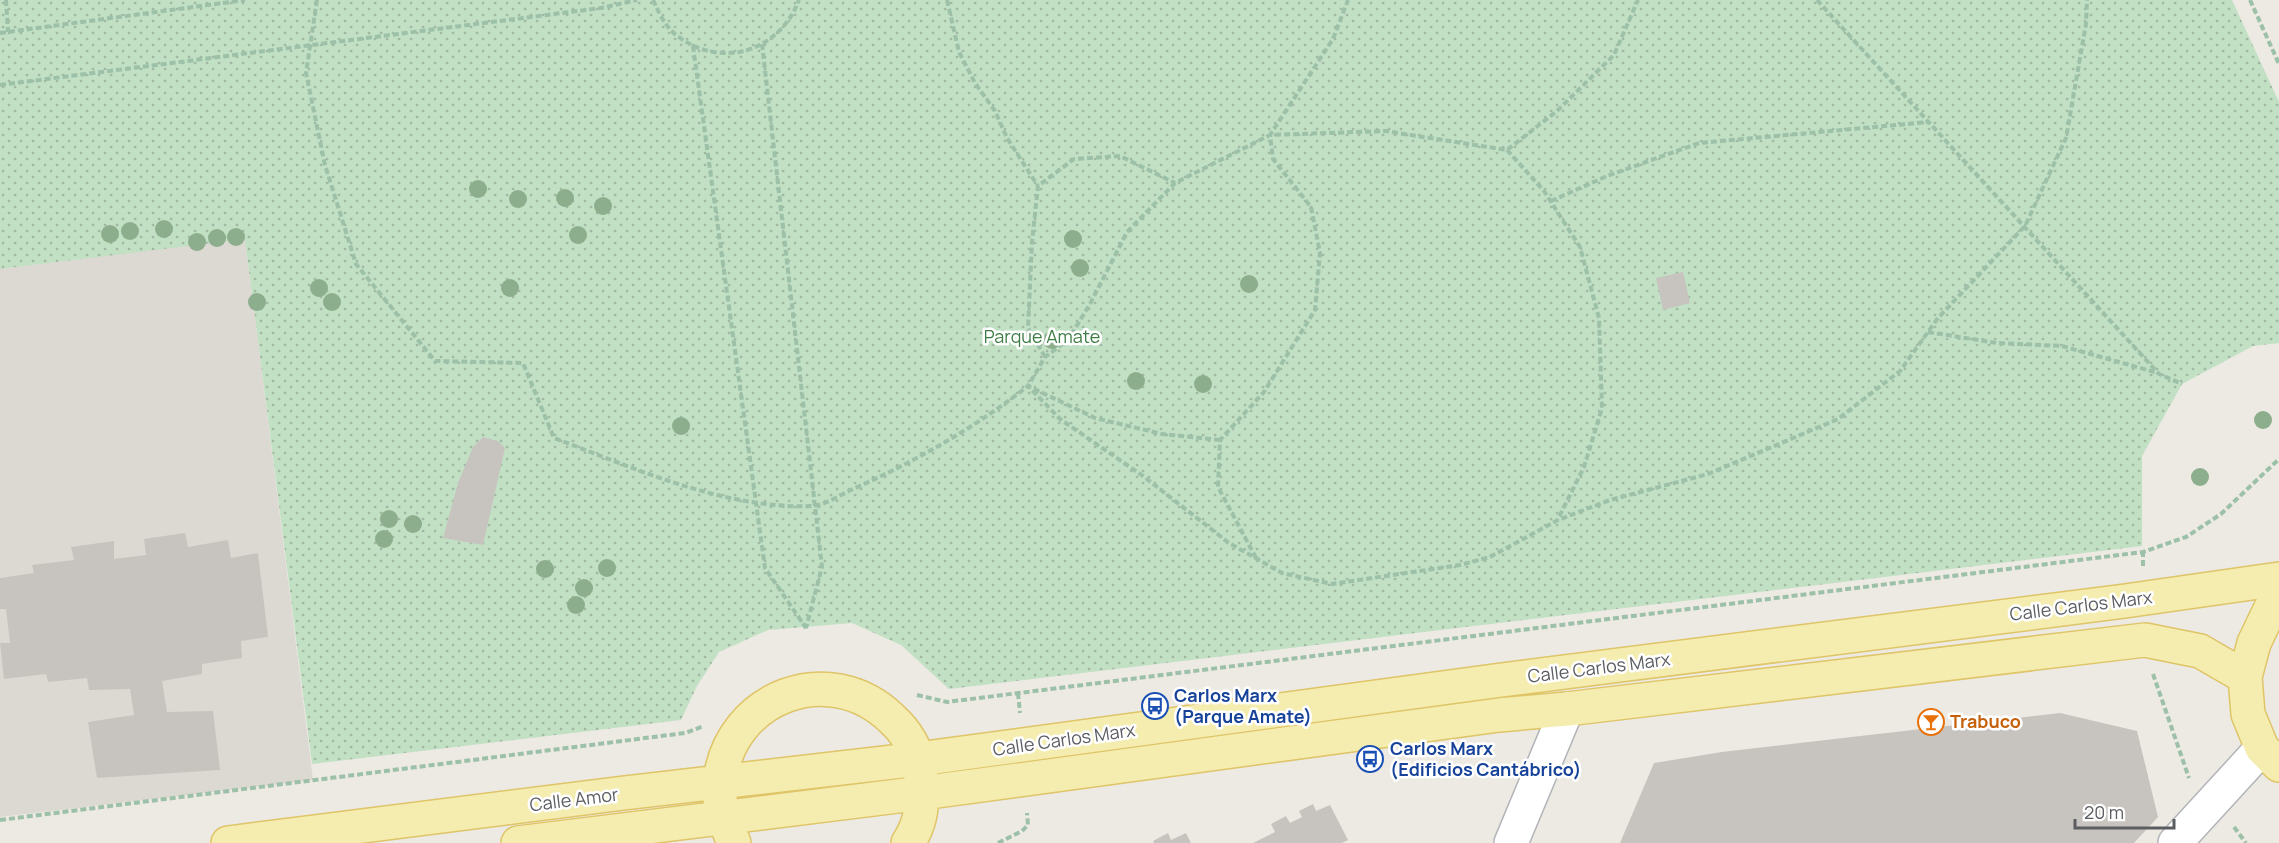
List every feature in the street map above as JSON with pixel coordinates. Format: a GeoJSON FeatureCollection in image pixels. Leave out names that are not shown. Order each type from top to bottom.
{"type":"FeatureCollection","features":[{"type":"Feature","properties":{"kind":"main road","name":"Calle Carlos Marx"},"geometry":{"type":"LineString","coordinates":[[919,759],[2279,579]]}},
{"type":"Feature","properties":{"kind":"main road"},"geometry":{"type":"LineString","coordinates":[[2271,757],[2248,714],[2245,676],[2254,643],[2279,591]]}},
{"type":"Feature","properties":{"kind":"main road","name":"Calle Carlos Marx"},"geometry":{"type":"LineString","coordinates":[[922,793],[1498,715],[1567,709],[2145,640],[2200,651],[2245,676]]}},
{"type":"Feature","properties":{"kind":"main road"},"geometry":{"type":"LineString","coordinates":[[729,830],[720,783],[728,748],[748,719],[776,699],[810,688],[845,691],[877,704],[903,729],[919,759],[922,793],[921,814],[911,839]]}},
{"type":"Feature","properties":{"kind":"main road","name":"Calle Amor"},"geometry":{"type":"LineString","coordinates":[[228,843],[919,759]]}},
{"type":"Feature","properties":{"kind":"main road","name":"Calle Amor"},"geometry":{"type":"LineString","coordinates":[[518,843],[729,830],[922,793]]}},
{"type":"Feature","properties":{"kind":"street"},"geometry":{"type":"LineString","coordinates":[[1511,843],[1567,709]]}},
{"type":"Feature","properties":{"kind":"street"},"geometry":{"type":"LineString","coordinates":[[2175,843],[2271,757]]}},
{"type":"Feature","properties":{"kind":"path"},"geometry":{"type":"LineString","coordinates":[[6,0],[8,32]]}},
{"type":"Feature","properties":{"kind":"path"},"geometry":{"type":"LineString","coordinates":[[0,33],[245,0]]}},
{"type":"Feature","properties":{"kind":"path"},"geometry":{"type":"LineString","coordinates":[[317,0],[306,73],[325,165],[356,264],[435,361],[523,363],[554,438],[670,482],[755,502],[816,506],[935,449],[995,412],[1028,386],[1045,357],[1068,340],[1090,304],[1127,232],[1174,183],[1270,135],[1385,131],[1506,150],[1551,201],[1580,247],[1599,318],[1602,408],[1584,467],[1558,520]]}},
{"type":"Feature","properties":{"kind":"path"},"geometry":{"type":"LineString","coordinates":[[0,85],[601,8],[637,0]]}},
{"type":"Feature","properties":{"kind":"path"},"geometry":{"type":"LineString","coordinates":[[653,0],[661,17],[675,34],[693,46],[710,52],[728,54],[746,51],[762,44],[780,31],[794,14],[799,0]]}},
{"type":"Feature","properties":{"kind":"path"},"geometry":{"type":"LineString","coordinates":[[947,0],[959,52],[975,83],[995,111],[1007,138],[1038,186],[1032,242],[1028,327],[1045,357]]}},
{"type":"Feature","properties":{"kind":"path"},"geometry":{"type":"LineString","coordinates":[[1256,558],[1218,487],[1220,440],[1264,392],[1315,310],[1320,253],[1311,207],[1273,159],[1270,135],[1333,39],[1348,0]]}},
{"type":"Feature","properties":{"kind":"path"},"geometry":{"type":"LineString","coordinates":[[1506,150],[1557,111],[1614,55],[1638,0]]}},
{"type":"Feature","properties":{"kind":"path"},"geometry":{"type":"LineString","coordinates":[[1817,0],[2159,374]]}},
{"type":"Feature","properties":{"kind":"path"},"geometry":{"type":"LineString","coordinates":[[1028,386],[1060,419],[1143,476],[1229,543],[1282,573],[1332,584],[1460,565],[1490,557],[1558,520],[1610,500],[1708,474],[1838,419],[1900,371],[1938,318],[2025,226],[2066,138],[2086,24],[2087,0]]}},
{"type":"Feature","properties":{"kind":"path"},"geometry":{"type":"LineString","coordinates":[[2250,0],[2279,64]]}},
{"type":"Feature","properties":{"kind":"path"},"geometry":{"type":"LineString","coordinates":[[693,46],[765,568],[806,628],[822,567],[762,44]]}},
{"type":"Feature","properties":{"kind":"path"},"geometry":{"type":"LineString","coordinates":[[1551,201],[1606,176],[1699,143],[1929,122]]}},
{"type":"Feature","properties":{"kind":"path"},"geometry":{"type":"LineString","coordinates":[[1038,186],[1074,159],[1120,156],[1174,183]]}},
{"type":"Feature","properties":{"kind":"path"},"geometry":{"type":"LineString","coordinates":[[1928,332],[1997,343],[2062,346],[2159,374],[2182,384]]}},
{"type":"Feature","properties":{"kind":"path"},"geometry":{"type":"LineString","coordinates":[[1028,386],[1095,418],[1162,434],[1220,440]]}},
{"type":"Feature","properties":{"kind":"path"},"geometry":{"type":"LineString","coordinates":[[913,694],[947,702],[2143,552],[2186,537],[2221,514],[2279,459]]}},
{"type":"Feature","properties":{"kind":"path"},"geometry":{"type":"LineString","coordinates":[[2150,666],[2191,783]]}},
{"type":"Feature","properties":{"kind":"path"},"geometry":{"type":"LineString","coordinates":[[0,820],[686,733],[706,725]]}},
{"type":"Feature","properties":{"kind":"shaded area"},"geometry":{"type":"Polygon","coordinates":[[[245,238],[313,780],[0,817],[0,269],[245,238]]]}},
{"type":"Feature","properties":{"kind":"green space","name":"Parque Amate"},"geometry":{"type":"Polygon","coordinates":[[[0,0],[2232,0],[2279,102],[2279,343],[2253,346],[2182,384],[2142,456],[2142,546],[949,689],[901,645],[852,623],[768,630],[719,652],[697,686],[681,720],[312,764],[245,239],[0,269],[0,0]]]}},
{"type":"Feature","properties":{"kind":"building"},"geometry":{"type":"Polygon","coordinates":[[[1683,272],[1690,303],[1663,310],[1656,278],[1683,272]]]}},
{"type":"Feature","properties":{"kind":"building"},"geometry":{"type":"Polygon","coordinates":[[[483,437],[498,441],[505,448],[483,545],[443,538],[458,483],[473,447],[483,437]]]}},
{"type":"Feature","properties":{"kind":"building"},"geometry":{"type":"Polygon","coordinates":[[[185,533],[188,547],[228,540],[231,558],[258,553],[268,637],[241,641],[242,658],[202,664],[202,674],[162,681],[167,712],[213,711],[220,770],[97,778],[88,722],[134,715],[130,689],[89,690],[87,678],[48,682],[46,674],[4,679],[0,643],[10,643],[6,609],[0,609],[0,578],[34,573],[32,565],[74,560],[71,547],[114,541],[114,559],[146,555],[144,539],[185,533]]]}},
{"type":"Feature","properties":{"kind":"building"},"geometry":{"type":"Polygon","coordinates":[[[2060,713],[2137,731],[2158,817],[2134,843],[1620,843],[1654,763],[1722,752],[2060,713]]]}},
{"type":"Feature","properties":{"kind":"building"},"geometry":{"type":"Polygon","coordinates":[[[1313,804],[1316,811],[1330,805],[1348,840],[1342,843],[1253,843],[1275,832],[1271,824],[1286,816],[1290,823],[1302,817],[1299,811],[1313,804]]]}},
{"type":"Feature","properties":{"kind":"building"},"geometry":{"type":"Polygon","coordinates":[[[1168,833],[1171,840],[1186,833],[1191,843],[1154,843],[1153,841],[1168,833]]]}},
{"type":"Feature","properties":{"kind":"place","name":"Carlos Marx (Parque Amate)"},"geometry":{"type":"Point","coordinates":[1155,706]}},
{"type":"Feature","properties":{"kind":"place","name":"Trabuco"},"geometry":{"type":"Point","coordinates":[1931,722]}},
{"type":"Feature","properties":{"kind":"place","name":"Carlos Marx (Edificios Cantábrico)"},"geometry":{"type":"Point","coordinates":[1370,759]}}]}
